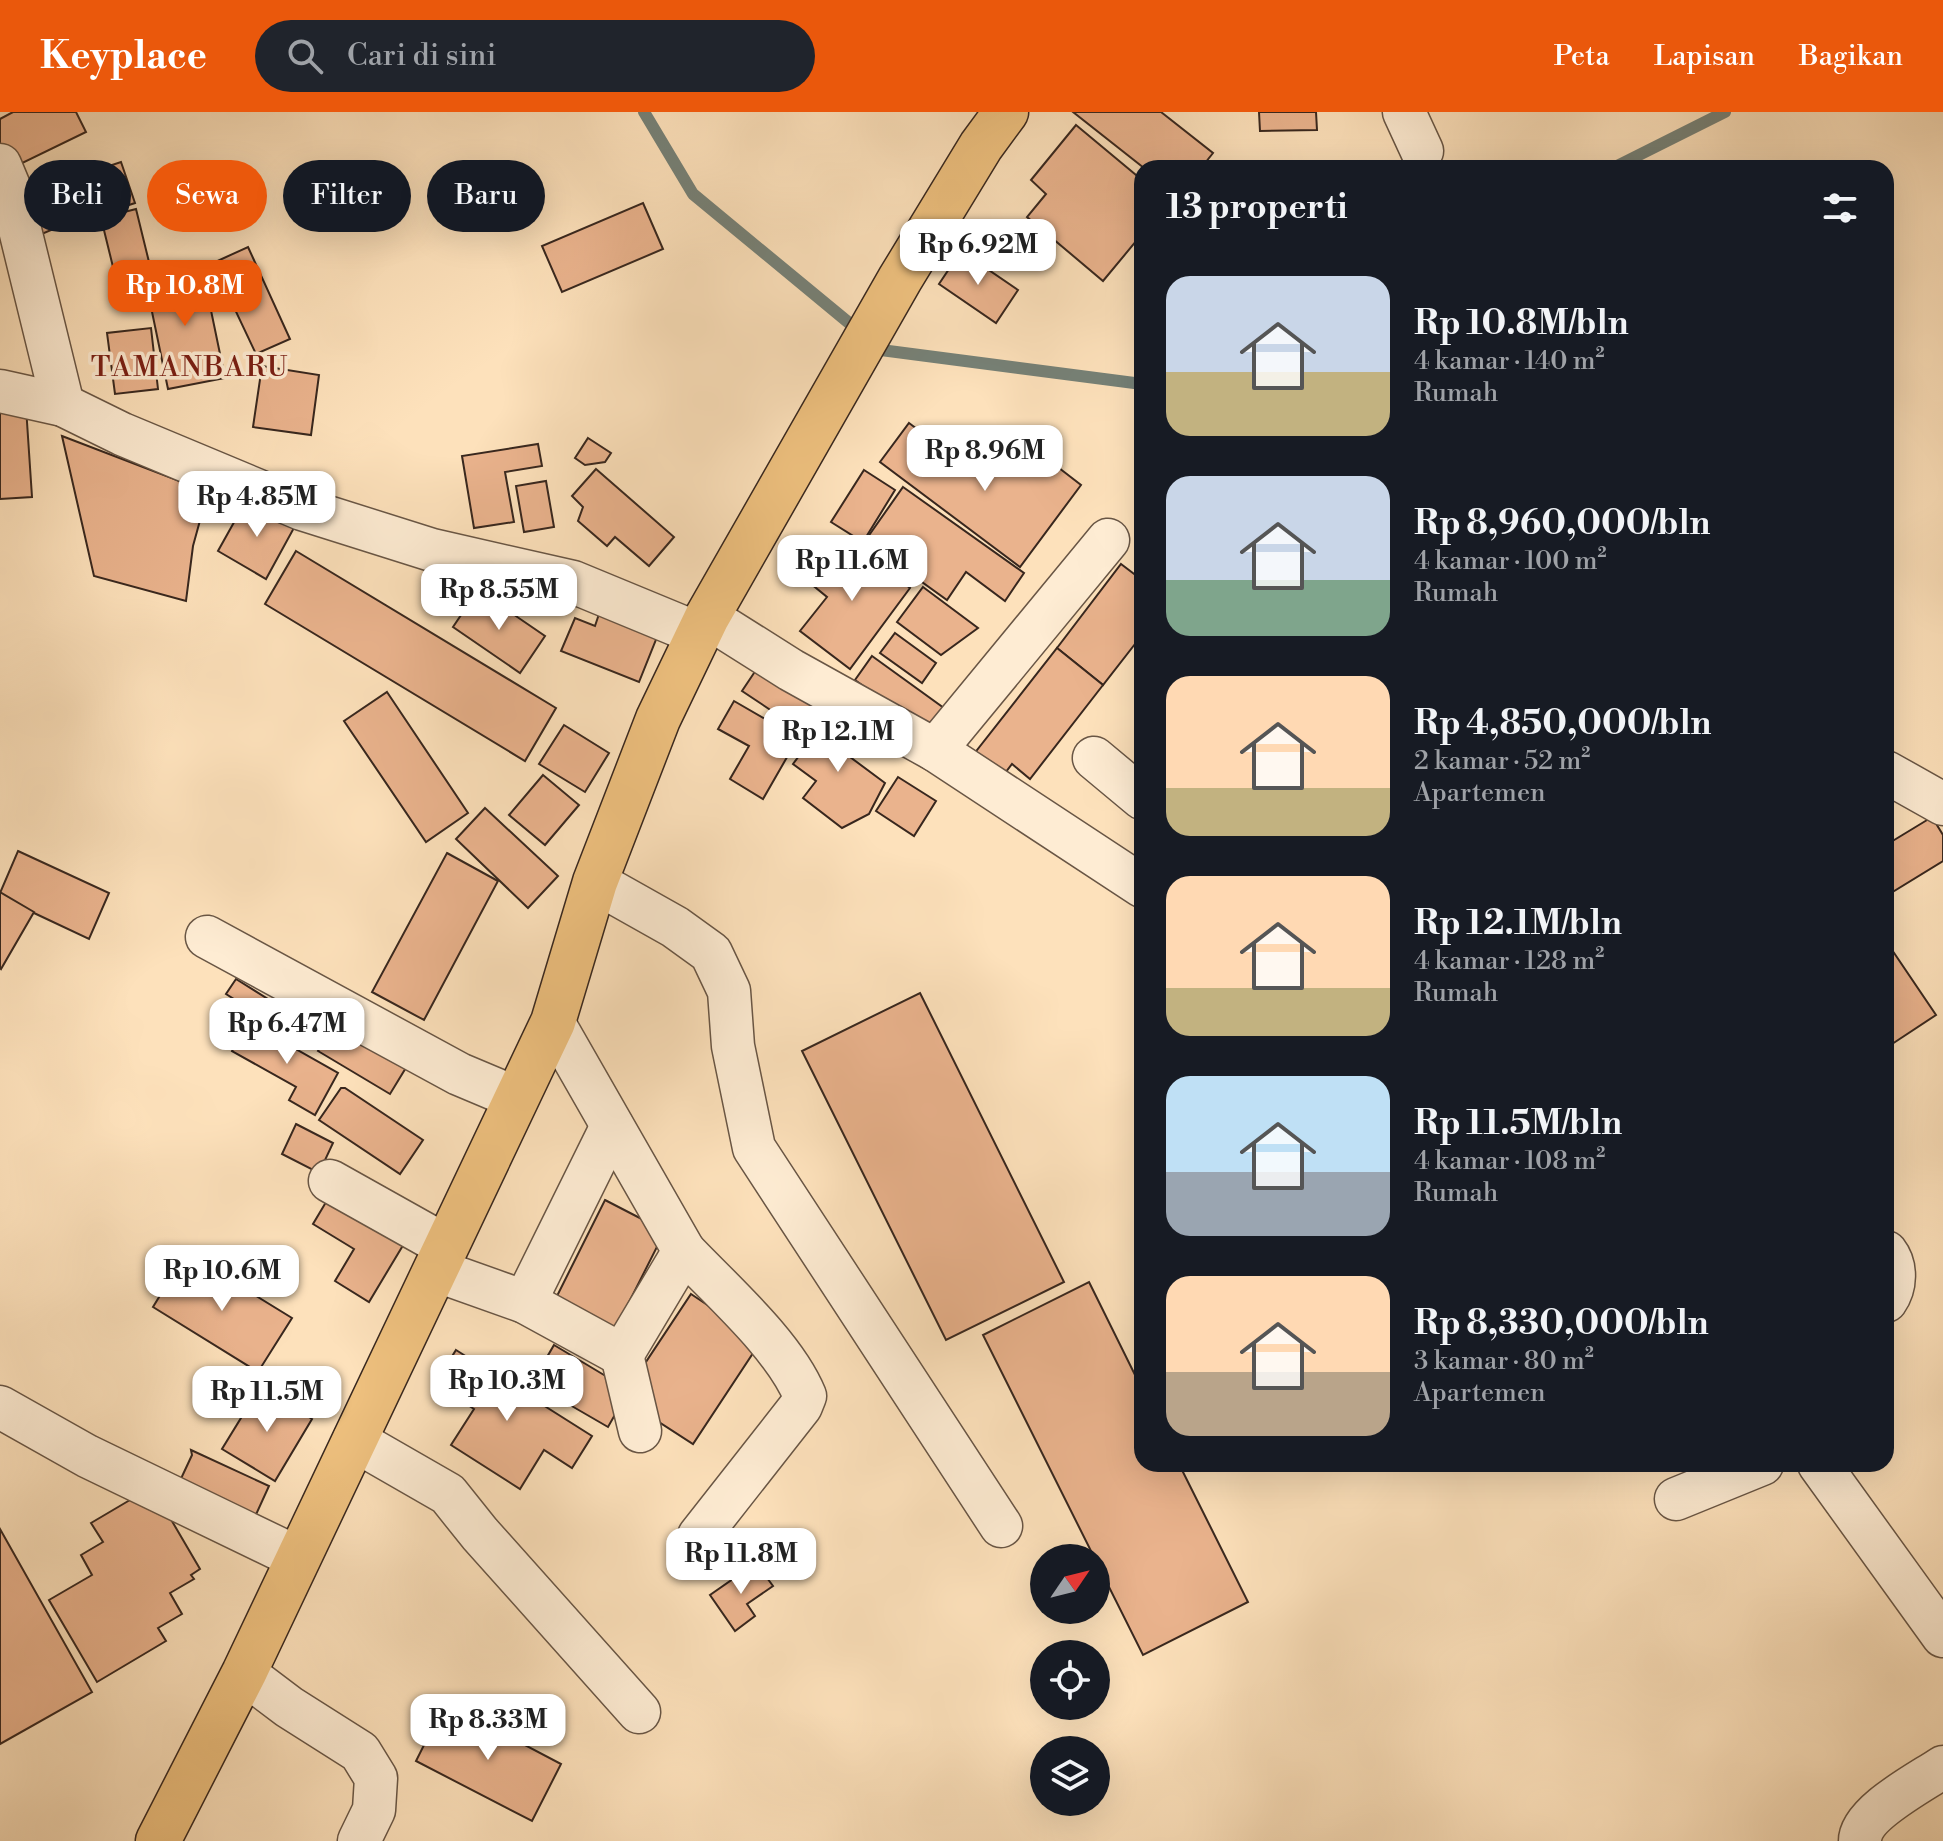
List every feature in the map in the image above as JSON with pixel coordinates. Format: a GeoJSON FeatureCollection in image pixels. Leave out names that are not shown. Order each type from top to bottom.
{"type":"FeatureCollection","features":[{"type":"Feature","properties":{"kind":"highway"},"geometry":{"type":"LineString","coordinates":[[158,1841],[244,1673],[553,1022],[595,882],[658,719],[703,626],[900,279],[981,146],[1006,112]]}},
{"type":"Feature","properties":{"kind":"street"},"geometry":{"type":"LineString","coordinates":[[1404,112],[1422,151]]}},
{"type":"Feature","properties":{"kind":"street"},"geometry":{"type":"LineString","coordinates":[[0,165],[10,189],[63,405]]}},
{"type":"Feature","properties":{"kind":"street"},"geometry":{"type":"LineString","coordinates":[[0,391],[63,405],[122,434],[302,509],[432,550],[573,582],[703,626],[791,670],[935,750],[1134,881]]}},
{"type":"Feature","properties":{"kind":"street"},"geometry":{"type":"LineString","coordinates":[[935,750],[1108,540]]}},
{"type":"Feature","properties":{"kind":"street"},"geometry":{"type":"LineString","coordinates":[[1094,758],[1134,791]]}},
{"type":"Feature","properties":{"kind":"street"},"geometry":{"type":"LineString","coordinates":[[1894,776],[1943,804]]}},
{"type":"Feature","properties":{"kind":"street"},"geometry":{"type":"LineString","coordinates":[[595,882],[675,927],[711,953],[729,991],[733,1046],[754,1148],[1001,1526]]}},
{"type":"Feature","properties":{"kind":"street"},"geometry":{"type":"LineString","coordinates":[[207,937],[459,1074],[516,1098]]}},
{"type":"Feature","properties":{"kind":"street"},"geometry":{"type":"LineString","coordinates":[[553,1022],[684,1251],[767,1340],[800,1384],[805,1396],[801,1406],[699,1536]]}},
{"type":"Feature","properties":{"kind":"street"},"geometry":{"type":"LineString","coordinates":[[525,1302],[612,1126]]}},
{"type":"Feature","properties":{"kind":"street"},"geometry":{"type":"LineString","coordinates":[[330,1181],[440,1258],[622,1355]]}},
{"type":"Feature","properties":{"kind":"street"},"geometry":{"type":"LineString","coordinates":[[640,1431],[622,1355],[684,1251]]}},
{"type":"Feature","properties":{"kind":"street"},"geometry":{"type":"LineString","coordinates":[[0,1407],[87,1456],[298,1558]]}},
{"type":"Feature","properties":{"kind":"street"},"geometry":{"type":"LineString","coordinates":[[354,1440],[448,1494],[639,1712]]}},
{"type":"Feature","properties":{"kind":"street"},"geometry":{"type":"LineString","coordinates":[[1676,1499],[1742,1472]]}},
{"type":"Feature","properties":{"kind":"street"},"geometry":{"type":"LineString","coordinates":[[1825,1472],[1936,1612]]}},
{"type":"Feature","properties":{"kind":"street"},"geometry":{"type":"LineString","coordinates":[[244,1673],[289,1707],[360,1752],[376,1778],[374,1810],[359,1841]]}},
{"type":"Feature","properties":{"kind":"street"},"geometry":{"type":"LineString","coordinates":[[1860,1841],[1860,1832],[1876,1812],[1943,1767]]}},
{"type":"Feature","properties":{"kind":"building"},"geometry":{"type":"Polygon","coordinates":[[[13,112],[76,112],[86,132],[10,169],[0,150],[0,119],[13,112]]]}},
{"type":"Feature","properties":{"kind":"building"},"geometry":{"type":"Polygon","coordinates":[[[1073,112],[1161,112],[1213,153],[1207,160],[1134,160],[1073,112]]]}},
{"type":"Feature","properties":{"kind":"building"},"geometry":{"type":"Polygon","coordinates":[[[1259,112],[1316,112],[1317,130],[1260,131],[1259,112]]]}},
{"type":"Feature","properties":{"kind":"building"},"geometry":{"type":"Polygon","coordinates":[[[1076,125],[1134,173],[1134,244],[1103,281],[1027,217],[1046,194],[1031,180],[1076,125]]]}},
{"type":"Feature","properties":{"kind":"building"},"geometry":{"type":"Polygon","coordinates":[[[24,184],[24,206],[16,188],[24,184]]]}},
{"type":"Feature","properties":{"kind":"building"},"geometry":{"type":"Polygon","coordinates":[[[643,203],[663,249],[562,292],[542,246],[643,203]]]}},
{"type":"Feature","properties":{"kind":"building"},"geometry":{"type":"Polygon","coordinates":[[[136,209],[149,262],[114,271],[104,232],[131,232],[131,210],[136,209]]]}},
{"type":"Feature","properties":{"kind":"building"},"geometry":{"type":"Polygon","coordinates":[[[248,247],[290,339],[256,354],[213,263],[248,247]]]}},
{"type":"Feature","properties":{"kind":"building"},"geometry":{"type":"Polygon","coordinates":[[[961,251],[1018,290],[996,323],[939,284],[961,251]]]}},
{"type":"Feature","properties":{"kind":"building"},"geometry":{"type":"Polygon","coordinates":[[[202,267],[225,378],[168,389],[145,278],[202,267]]]}},
{"type":"Feature","properties":{"kind":"building"},"geometry":{"type":"Polygon","coordinates":[[[151,328],[158,389],[115,394],[107,333],[151,328]]]}},
{"type":"Feature","properties":{"kind":"building"},"geometry":{"type":"Polygon","coordinates":[[[262,366],[319,375],[311,435],[253,427],[262,366]]]}},
{"type":"Feature","properties":{"kind":"building"},"geometry":{"type":"Polygon","coordinates":[[[26,407],[32,497],[0,499],[0,409],[26,407]]]}},
{"type":"Feature","properties":{"kind":"building"},"geometry":{"type":"Polygon","coordinates":[[[909,423],[958,460],[1013,473],[1050,461],[1081,485],[1020,567],[880,462],[909,423]]]}},
{"type":"Feature","properties":{"kind":"building"},"geometry":{"type":"Polygon","coordinates":[[[62,436],[203,490],[207,495],[193,546],[186,601],[94,576],[62,436]]]}},
{"type":"Feature","properties":{"kind":"building"},"geometry":{"type":"Polygon","coordinates":[[[588,438],[611,453],[605,462],[585,465],[575,458],[588,438]]]}},
{"type":"Feature","properties":{"kind":"building"},"geometry":{"type":"Polygon","coordinates":[[[538,444],[542,466],[505,472],[514,522],[474,528],[462,456],[538,444]]]}},
{"type":"Feature","properties":{"kind":"building"},"geometry":{"type":"Polygon","coordinates":[[[596,469],[674,537],[649,566],[615,537],[607,546],[578,521],[583,507],[572,496],[596,469]]]}},
{"type":"Feature","properties":{"kind":"building"},"geometry":{"type":"Polygon","coordinates":[[[864,470],[895,490],[863,542],[831,522],[864,470]]]}},
{"type":"Feature","properties":{"kind":"building"},"geometry":{"type":"Polygon","coordinates":[[[546,481],[554,527],[524,532],[516,486],[546,481]]]}},
{"type":"Feature","properties":{"kind":"building"},"geometry":{"type":"Polygon","coordinates":[[[903,487],[1024,573],[1005,601],[966,572],[947,600],[865,541],[903,487]]]}},
{"type":"Feature","properties":{"kind":"building"},"geometry":{"type":"Polygon","coordinates":[[[247,499],[295,526],[266,579],[218,551],[247,499]]]}},
{"type":"Feature","properties":{"kind":"building"},"geometry":{"type":"Polygon","coordinates":[[[845,538],[910,588],[850,669],[800,631],[827,597],[810,583],[845,538]]]}},
{"type":"Feature","properties":{"kind":"building"},"geometry":{"type":"Polygon","coordinates":[[[296,551],[556,708],[525,761],[265,604],[296,551]]]}},
{"type":"Feature","properties":{"kind":"building"},"geometry":{"type":"Polygon","coordinates":[[[1121,564],[1134,574],[1134,645],[1103,685],[1057,648],[1121,564]]]}},
{"type":"Feature","properties":{"kind":"building"},"geometry":{"type":"Polygon","coordinates":[[[923,587],[978,628],[941,655],[897,622],[923,587]]]}},
{"type":"Feature","properties":{"kind":"building"},"geometry":{"type":"Polygon","coordinates":[[[478,590],[545,636],[520,673],[453,627],[478,590]]]}},
{"type":"Feature","properties":{"kind":"building"},"geometry":{"type":"Polygon","coordinates":[[[599,614],[657,637],[639,682],[561,651],[575,618],[595,626],[599,614]]]}},
{"type":"Feature","properties":{"kind":"building"},"geometry":{"type":"Polygon","coordinates":[[[895,633],[936,663],[922,683],[880,653],[895,633]]]}},
{"type":"Feature","properties":{"kind":"building"},"geometry":{"type":"Polygon","coordinates":[[[1057,648],[1103,685],[1030,779],[1012,764],[999,781],[970,759],[1057,648]]]}},
{"type":"Feature","properties":{"kind":"building"},"geometry":{"type":"Polygon","coordinates":[[[872,656],[948,711],[930,734],[855,680],[872,656]]]}},
{"type":"Feature","properties":{"kind":"building"},"geometry":{"type":"Polygon","coordinates":[[[758,667],[825,710],[808,735],[742,691],[758,667]]]}},
{"type":"Feature","properties":{"kind":"building"},"geometry":{"type":"Polygon","coordinates":[[[387,692],[468,813],[426,842],[344,721],[387,692]]]}},
{"type":"Feature","properties":{"kind":"building"},"geometry":{"type":"Polygon","coordinates":[[[734,701],[798,738],[763,799],[730,779],[749,746],[718,729],[734,701]]]}},
{"type":"Feature","properties":{"kind":"building"},"geometry":{"type":"Polygon","coordinates":[[[833,710],[858,729],[842,751],[885,783],[869,814],[842,828],[803,798],[816,781],[793,764],[833,710]]]}},
{"type":"Feature","properties":{"kind":"building"},"geometry":{"type":"Polygon","coordinates":[[[564,725],[609,753],[585,792],[539,764],[564,725]]]}},
{"type":"Feature","properties":{"kind":"building"},"geometry":{"type":"Polygon","coordinates":[[[543,775],[579,805],[545,845],[509,815],[543,775]]]}},
{"type":"Feature","properties":{"kind":"building"},"geometry":{"type":"Polygon","coordinates":[[[898,777],[936,801],[914,836],[876,811],[898,777]]]}},
{"type":"Feature","properties":{"kind":"building"},"geometry":{"type":"Polygon","coordinates":[[[485,808],[558,876],[528,908],[456,839],[485,808]]]}},
{"type":"Feature","properties":{"kind":"building"},"geometry":{"type":"Polygon","coordinates":[[[1932,817],[1943,835],[1943,861],[1894,891],[1894,840],[1932,817]]]}},
{"type":"Feature","properties":{"kind":"building"},"geometry":{"type":"Polygon","coordinates":[[[18,851],[109,893],[89,939],[0,893],[18,851]]]}},
{"type":"Feature","properties":{"kind":"building"},"geometry":{"type":"Polygon","coordinates":[[[447,853],[498,881],[424,1020],[372,992],[447,853]]]}},
{"type":"Feature","properties":{"kind":"building"},"geometry":{"type":"Polygon","coordinates":[[[0,892],[34,912],[1,969],[0,968],[0,892]]]}},
{"type":"Feature","properties":{"kind":"building"},"geometry":{"type":"Polygon","coordinates":[[[1894,953],[1936,1015],[1894,1043],[1894,953]]]}},
{"type":"Feature","properties":{"kind":"building"},"geometry":{"type":"Polygon","coordinates":[[[236,979],[287,1011],[278,1027],[226,994],[236,979]]]}},
{"type":"Feature","properties":{"kind":"building"},"geometry":{"type":"Polygon","coordinates":[[[920,993],[1064,1282],[946,1340],[802,1051],[920,993]]]}},
{"type":"Feature","properties":{"kind":"building"},"geometry":{"type":"Polygon","coordinates":[[[248,1022],[338,1073],[315,1115],[289,1100],[296,1087],[232,1051],[248,1022]]]}},
{"type":"Feature","properties":{"kind":"building"},"geometry":{"type":"Polygon","coordinates":[[[334,1023],[407,1066],[390,1094],[318,1051],[334,1023]]]}},
{"type":"Feature","properties":{"kind":"building"},"geometry":{"type":"Polygon","coordinates":[[[341,1088],[423,1140],[400,1174],[319,1120],[341,1088]]]}},
{"type":"Feature","properties":{"kind":"building"},"geometry":{"type":"Polygon","coordinates":[[[296,1124],[333,1143],[319,1173],[282,1154],[296,1124]]]}},
{"type":"Feature","properties":{"kind":"building"},"geometry":{"type":"Polygon","coordinates":[[[332,1192],[408,1237],[369,1302],[335,1281],[354,1249],[313,1224],[332,1192]]]}},
{"type":"Feature","properties":{"kind":"building"},"geometry":{"type":"Polygon","coordinates":[[[605,1200],[665,1231],[616,1328],[556,1298],[605,1200]]]}},
{"type":"Feature","properties":{"kind":"building"},"geometry":{"type":"Polygon","coordinates":[[[186,1253],[292,1318],[258,1372],[153,1307],[186,1253]]]}},
{"type":"Feature","properties":{"kind":"building"},"geometry":{"type":"Polygon","coordinates":[[[1089,1282],[1134,1373],[1134,1472],[1183,1472],[1248,1602],[1143,1655],[1110,1589],[1110,1544],[1088,1544],[983,1335],[1089,1282]]]}},
{"type":"Feature","properties":{"kind":"building"},"geometry":{"type":"Polygon","coordinates":[[[691,1294],[761,1341],[693,1444],[659,1422],[640,1371],[691,1294]]]}},
{"type":"Feature","properties":{"kind":"building"},"geometry":{"type":"Polygon","coordinates":[[[554,1345],[629,1390],[608,1427],[532,1383],[554,1345]]]}},
{"type":"Feature","properties":{"kind":"building"},"geometry":{"type":"Polygon","coordinates":[[[456,1350],[592,1436],[572,1468],[544,1450],[520,1489],[451,1445],[474,1409],[435,1384],[456,1350]]]}},
{"type":"Feature","properties":{"kind":"building"},"geometry":{"type":"Polygon","coordinates":[[[260,1387],[312,1419],[275,1481],[222,1449],[260,1387]]]}},
{"type":"Feature","properties":{"kind":"building"},"geometry":{"type":"Polygon","coordinates":[[[191,1450],[269,1486],[254,1519],[178,1485],[192,1455],[191,1450]]]}},
{"type":"Feature","properties":{"kind":"building"},"geometry":{"type":"Polygon","coordinates":[[[152,1487],[200,1569],[191,1575],[194,1579],[170,1593],[182,1614],[158,1628],[166,1641],[97,1682],[49,1600],[92,1575],[81,1555],[103,1542],[91,1523],[152,1487]]]}},
{"type":"Feature","properties":{"kind":"building"},"geometry":{"type":"Polygon","coordinates":[[[0,1529],[92,1692],[0,1744],[0,1529]]]}},
{"type":"Feature","properties":{"kind":"building"},"geometry":{"type":"Polygon","coordinates":[[[756,1563],[773,1586],[747,1604],[755,1616],[735,1631],[710,1595],[756,1563]]]}},
{"type":"Feature","properties":{"kind":"building"},"geometry":{"type":"Polygon","coordinates":[[[445,1703],[561,1764],[532,1821],[416,1761],[445,1703]]]}},
{"type":"Feature","properties":{"kind":"waterway"},"geometry":{"type":"LineString","coordinates":[[644,112],[693,194],[860,332]]}},
{"type":"Feature","properties":{"kind":"waterway"},"geometry":{"type":"LineString","coordinates":[[1629,160],[1725,112]]}},
{"type":"Feature","properties":{"kind":"waterway"},"geometry":{"type":"LineString","coordinates":[[874,344],[881,350],[1134,383]]}},
{"type":"Feature","properties":{"kind":"district","name":"TAMANBARU"},"geometry":{"type":"Point","coordinates":[190,366]}}]}
